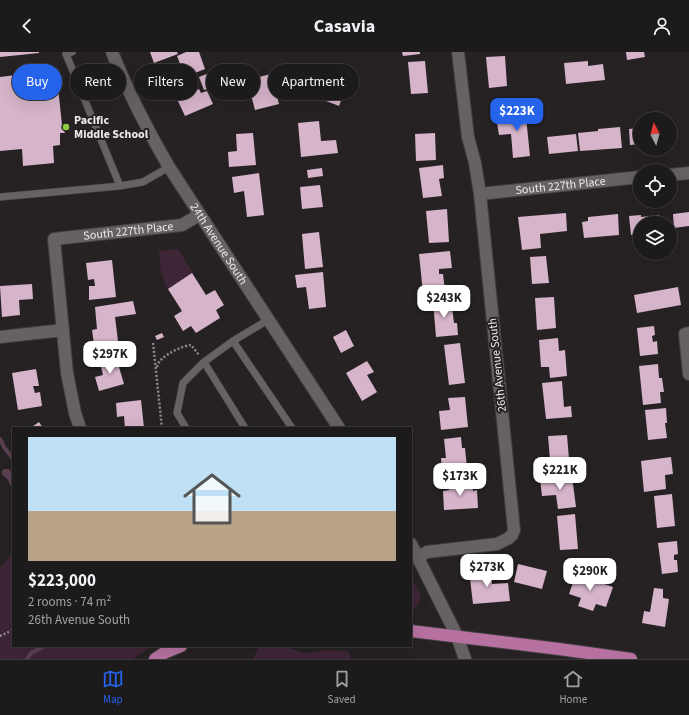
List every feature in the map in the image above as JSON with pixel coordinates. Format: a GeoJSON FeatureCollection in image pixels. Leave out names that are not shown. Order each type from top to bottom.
{"type":"FeatureCollection","features":[{"type":"Feature","properties":{"kind":"main road"},"geometry":{"type":"LineString","coordinates":[[412,631],[631,659]]}},
{"type":"Feature","properties":{"kind":"main road"},"geometry":{"type":"LineString","coordinates":[[155,659],[164,653],[179,647]]}},
{"type":"Feature","properties":{"kind":"street","name":"24th Avenue South"},"geometry":{"type":"LineString","coordinates":[[112,52],[134,102],[169,167],[338,427]]}},
{"type":"Feature","properties":{"kind":"street","name":"26th Avenue South"},"geometry":{"type":"LineString","coordinates":[[418,557],[427,552],[497,544],[512,535],[514,530],[480,194],[475,163],[468,137],[458,52]]}},
{"type":"Feature","properties":{"kind":"street"},"geometry":{"type":"LineString","coordinates":[[677,174],[689,173]]}},
{"type":"Feature","properties":{"kind":"street","name":"South 227th Place"},"geometry":{"type":"LineString","coordinates":[[480,194],[633,178]]}},
{"type":"Feature","properties":{"kind":"street","name":"South 227th Place"},"geometry":{"type":"LineString","coordinates":[[63,330],[54,239],[182,225],[200,215]]}},
{"type":"Feature","properties":{"kind":"street"},"geometry":{"type":"LineString","coordinates":[[0,336],[63,330],[67,373],[75,413],[80,427]]}},
{"type":"Feature","properties":{"kind":"street"},"geometry":{"type":"LineString","coordinates":[[687,333],[689,374]]}},
{"type":"Feature","properties":{"kind":"street"},"geometry":{"type":"LineString","coordinates":[[412,546],[458,636],[465,659]]}},
{"type":"Feature","properties":{"kind":"lane"},"geometry":{"type":"LineString","coordinates":[[72,52],[66,54],[120,186]]}},
{"type":"Feature","properties":{"kind":"lane"},"geometry":{"type":"LineString","coordinates":[[0,197],[120,186],[144,182],[169,167]]}},
{"type":"Feature","properties":{"kind":"lane"},"geometry":{"type":"LineString","coordinates":[[185,427],[177,413],[183,383],[204,362],[233,341],[268,320]]}},
{"type":"Feature","properties":{"kind":"lane"},"geometry":{"type":"LineString","coordinates":[[233,341],[291,427]]}},
{"type":"Feature","properties":{"kind":"lane"},"geometry":{"type":"LineString","coordinates":[[204,362],[244,427]]}},
{"type":"Feature","properties":{"kind":"path"},"geometry":{"type":"LineString","coordinates":[[153,342],[162,427]]}},
{"type":"Feature","properties":{"kind":"path"},"geometry":{"type":"LineString","coordinates":[[156,368],[163,357],[187,345],[191,345],[204,362]]}},
{"type":"Feature","properties":{"kind":"path"},"geometry":{"type":"LineString","coordinates":[[0,636],[12,630]]}},
{"type":"Feature","properties":{"kind":"shaded area"},"geometry":{"type":"Polygon","coordinates":[[[178,249],[194,275],[168,291],[161,273],[159,251],[178,249]]]}},
{"type":"Feature","properties":{"kind":"shaded area"},"geometry":{"type":"Polygon","coordinates":[[[4,469],[9,469],[12,473],[12,486],[2,474],[4,469]]]}},
{"type":"Feature","properties":{"kind":"shaded area"},"geometry":{"type":"Polygon","coordinates":[[[12,553],[12,647],[151,647],[133,659],[0,659],[0,568],[12,553]]]}},
{"type":"Feature","properties":{"kind":"shaded area"},"geometry":{"type":"Polygon","coordinates":[[[412,578],[421,596],[420,601],[413,611],[412,578]]]}},
{"type":"Feature","properties":{"kind":"shaded area"},"geometry":{"type":"Polygon","coordinates":[[[286,647],[305,653],[326,650],[348,651],[351,659],[253,659],[258,648],[286,647]]]}},
{"type":"Feature","properties":{"kind":"building"},"geometry":{"type":"Polygon","coordinates":[[[0,52],[39,52],[39,53],[0,57],[0,52]]]}},
{"type":"Feature","properties":{"kind":"building"},"geometry":{"type":"Polygon","coordinates":[[[150,52],[177,52],[178,54],[154,63],[150,52]]]}},
{"type":"Feature","properties":{"kind":"building"},"geometry":{"type":"Polygon","coordinates":[[[186,52],[199,52],[205,69],[198,72],[198,64],[180,64],[177,56],[186,52]]]}},
{"type":"Feature","properties":{"kind":"building"},"geometry":{"type":"Polygon","coordinates":[[[402,52],[420,52],[420,54],[403,56],[402,52]]]}},
{"type":"Feature","properties":{"kind":"building"},"geometry":{"type":"Polygon","coordinates":[[[626,52],[644,52],[645,57],[627,60],[626,52]]]}},
{"type":"Feature","properties":{"kind":"building"},"geometry":{"type":"Polygon","coordinates":[[[505,56],[507,86],[489,88],[486,57],[505,56]]]}},
{"type":"Feature","properties":{"kind":"building"},"geometry":{"type":"Polygon","coordinates":[[[425,61],[428,93],[411,94],[408,62],[425,61]]]}},
{"type":"Feature","properties":{"kind":"building"},"geometry":{"type":"Polygon","coordinates":[[[588,61],[588,66],[603,64],[605,80],[566,84],[564,63],[588,61]]]}},
{"type":"Feature","properties":{"kind":"building"},"geometry":{"type":"Polygon","coordinates":[[[206,74],[206,89],[204,90],[199,77],[206,74]]]}},
{"type":"Feature","properties":{"kind":"building"},"geometry":{"type":"Polygon","coordinates":[[[268,75],[268,100],[278,100],[279,104],[255,110],[252,100],[260,100],[260,77],[268,75]]]}},
{"type":"Feature","properties":{"kind":"building"},"geometry":{"type":"Polygon","coordinates":[[[12,76],[12,100],[59,100],[62,125],[65,133],[60,133],[60,145],[53,146],[54,163],[23,166],[22,149],[0,151],[0,77],[12,76]]]}},
{"type":"Feature","properties":{"kind":"building"},"geometry":{"type":"Polygon","coordinates":[[[198,89],[201,93],[206,91],[206,100],[211,100],[213,104],[185,116],[177,100],[198,100],[198,89]]]}},
{"type":"Feature","properties":{"kind":"building"},"geometry":{"type":"Polygon","coordinates":[[[324,100],[341,100],[339,106],[324,100]]]}},
{"type":"Feature","properties":{"kind":"building"},"geometry":{"type":"Polygon","coordinates":[[[525,107],[530,156],[513,158],[511,134],[499,135],[497,123],[510,122],[509,108],[525,107]]]}},
{"type":"Feature","properties":{"kind":"building"},"geometry":{"type":"Polygon","coordinates":[[[319,121],[321,141],[336,140],[338,153],[301,157],[298,123],[319,121]]]}},
{"type":"Feature","properties":{"kind":"building"},"geometry":{"type":"Polygon","coordinates":[[[620,127],[622,148],[580,151],[578,133],[620,127]]]}},
{"type":"Feature","properties":{"kind":"building"},"geometry":{"type":"Polygon","coordinates":[[[629,129],[633,129],[633,145],[630,145],[629,129]]]}},
{"type":"Feature","properties":{"kind":"building"},"geometry":{"type":"Polygon","coordinates":[[[253,133],[256,165],[229,167],[228,152],[237,151],[236,134],[253,133]]]}},
{"type":"Feature","properties":{"kind":"building"},"geometry":{"type":"Polygon","coordinates":[[[435,133],[436,160],[416,161],[415,134],[435,133]]]}},
{"type":"Feature","properties":{"kind":"building"},"geometry":{"type":"Polygon","coordinates":[[[576,134],[578,151],[549,154],[547,137],[576,134]]]}},
{"type":"Feature","properties":{"kind":"building"},"geometry":{"type":"Polygon","coordinates":[[[443,165],[444,178],[439,179],[442,196],[423,198],[419,168],[443,165]]]}},
{"type":"Feature","properties":{"kind":"building"},"geometry":{"type":"Polygon","coordinates":[[[322,168],[323,176],[308,178],[307,170],[322,168]]]}},
{"type":"Feature","properties":{"kind":"building"},"geometry":{"type":"Polygon","coordinates":[[[259,173],[264,215],[247,217],[244,191],[234,193],[232,177],[259,173]]]}},
{"type":"Feature","properties":{"kind":"building"},"geometry":{"type":"Polygon","coordinates":[[[320,185],[323,207],[302,209],[300,187],[320,185]]]}},
{"type":"Feature","properties":{"kind":"building"},"geometry":{"type":"Polygon","coordinates":[[[447,209],[449,242],[429,243],[426,211],[447,209]]]}},
{"type":"Feature","properties":{"kind":"building"},"geometry":{"type":"Polygon","coordinates":[[[689,212],[689,226],[677,228],[677,216],[673,216],[673,214],[689,212]]]}},
{"type":"Feature","properties":{"kind":"building"},"geometry":{"type":"Polygon","coordinates":[[[566,213],[567,231],[540,234],[541,248],[522,250],[518,217],[566,213]]]}},
{"type":"Feature","properties":{"kind":"building"},"geometry":{"type":"Polygon","coordinates":[[[618,214],[619,235],[584,238],[582,222],[588,221],[588,217],[618,214]]]}},
{"type":"Feature","properties":{"kind":"building"},"geometry":{"type":"Polygon","coordinates":[[[641,215],[633,216],[633,235],[631,235],[629,216],[641,215]]]}},
{"type":"Feature","properties":{"kind":"building"},"geometry":{"type":"Polygon","coordinates":[[[319,232],[323,267],[305,269],[302,234],[319,232]]]}},
{"type":"Feature","properties":{"kind":"building"},"geometry":{"type":"Polygon","coordinates":[[[450,251],[452,268],[439,269],[439,274],[443,274],[445,291],[423,293],[419,254],[450,251]]]}},
{"type":"Feature","properties":{"kind":"building"},"geometry":{"type":"Polygon","coordinates":[[[546,256],[549,283],[532,284],[530,257],[546,256]]]}},
{"type":"Feature","properties":{"kind":"building"},"geometry":{"type":"Polygon","coordinates":[[[112,260],[116,297],[89,300],[89,286],[95,286],[94,279],[88,280],[86,263],[112,260]]]}},
{"type":"Feature","properties":{"kind":"building"},"geometry":{"type":"Polygon","coordinates":[[[323,272],[326,307],[309,309],[306,287],[297,288],[295,275],[323,272]]]}},
{"type":"Feature","properties":{"kind":"building"},"geometry":{"type":"Polygon","coordinates":[[[192,273],[206,295],[215,290],[224,305],[216,310],[220,318],[196,333],[191,326],[183,331],[174,316],[182,311],[168,289],[192,273]]]}},
{"type":"Feature","properties":{"kind":"building"},"geometry":{"type":"Polygon","coordinates":[[[32,284],[33,299],[19,300],[20,315],[2,317],[0,286],[32,284]]]}},
{"type":"Feature","properties":{"kind":"building"},"geometry":{"type":"Polygon","coordinates":[[[678,287],[681,305],[637,313],[634,295],[678,287]]]}},
{"type":"Feature","properties":{"kind":"building"},"geometry":{"type":"Polygon","coordinates":[[[554,297],[556,328],[537,330],[535,298],[554,297]]]}},
{"type":"Feature","properties":{"kind":"building"},"geometry":{"type":"Polygon","coordinates":[[[451,299],[454,323],[457,323],[458,335],[436,337],[433,301],[451,299]]]}},
{"type":"Feature","properties":{"kind":"building"},"geometry":{"type":"Polygon","coordinates":[[[133,301],[136,314],[115,317],[118,341],[94,344],[92,330],[97,329],[95,307],[133,301]]]}},
{"type":"Feature","properties":{"kind":"building"},"geometry":{"type":"Polygon","coordinates":[[[654,326],[655,335],[652,336],[653,342],[657,341],[658,354],[640,356],[637,328],[654,326]]]}},
{"type":"Feature","properties":{"kind":"building"},"geometry":{"type":"Polygon","coordinates":[[[346,330],[354,346],[341,353],[333,337],[346,330]]]}},
{"type":"Feature","properties":{"kind":"building"},"geometry":{"type":"Polygon","coordinates":[[[162,333],[164,337],[157,340],[155,336],[162,333]]]}},
{"type":"Feature","properties":{"kind":"building"},"geometry":{"type":"Polygon","coordinates":[[[558,338],[559,351],[565,350],[567,376],[550,378],[549,367],[541,367],[539,340],[558,338]]]}},
{"type":"Feature","properties":{"kind":"building"},"geometry":{"type":"Polygon","coordinates":[[[460,343],[465,383],[449,385],[444,345],[460,343]]]}},
{"type":"Feature","properties":{"kind":"building"},"geometry":{"type":"Polygon","coordinates":[[[116,357],[124,384],[99,391],[95,377],[103,375],[100,362],[116,357]]]}},
{"type":"Feature","properties":{"kind":"building"},"geometry":{"type":"Polygon","coordinates":[[[367,361],[374,372],[367,375],[377,392],[362,401],[346,373],[367,361]]]}},
{"type":"Feature","properties":{"kind":"building"},"geometry":{"type":"Polygon","coordinates":[[[658,364],[659,378],[662,378],[664,392],[660,392],[661,403],[643,405],[639,366],[658,364]]]}},
{"type":"Feature","properties":{"kind":"building"},"geometry":{"type":"Polygon","coordinates":[[[36,369],[39,386],[33,386],[35,393],[40,392],[42,406],[18,410],[12,373],[36,369]]]}},
{"type":"Feature","properties":{"kind":"building"},"geometry":{"type":"Polygon","coordinates":[[[562,381],[564,407],[571,406],[572,417],[546,419],[542,383],[562,381]]]}},
{"type":"Feature","properties":{"kind":"building"},"geometry":{"type":"Polygon","coordinates":[[[465,397],[468,427],[441,430],[439,411],[450,410],[448,398],[465,397]]]}},
{"type":"Feature","properties":{"kind":"building"},"geometry":{"type":"Polygon","coordinates":[[[141,400],[144,427],[125,427],[124,416],[117,417],[116,403],[141,400]]]}},
{"type":"Feature","properties":{"kind":"building"},"geometry":{"type":"Polygon","coordinates":[[[666,408],[667,423],[665,423],[667,438],[648,440],[645,410],[666,408]]]}},
{"type":"Feature","properties":{"kind":"building"},"geometry":{"type":"Polygon","coordinates":[[[39,422],[42,427],[32,427],[39,422]]]}},
{"type":"Feature","properties":{"kind":"building"},"geometry":{"type":"Polygon","coordinates":[[[567,435],[569,459],[550,460],[548,436],[567,435]]]}},
{"type":"Feature","properties":{"kind":"building"},"geometry":{"type":"Polygon","coordinates":[[[461,437],[462,448],[465,448],[467,468],[442,471],[441,458],[446,458],[444,439],[461,437]]]}},
{"type":"Feature","properties":{"kind":"building"},"geometry":{"type":"Polygon","coordinates":[[[671,457],[673,474],[665,475],[666,489],[644,492],[641,461],[671,457]]]}},
{"type":"Feature","properties":{"kind":"building"},"geometry":{"type":"Polygon","coordinates":[[[572,476],[576,507],[558,509],[556,495],[542,496],[540,479],[572,476]]]}},
{"type":"Feature","properties":{"kind":"building"},"geometry":{"type":"Polygon","coordinates":[[[473,483],[473,491],[477,490],[478,508],[444,510],[443,491],[449,490],[449,485],[473,483]]]}},
{"type":"Feature","properties":{"kind":"building"},"geometry":{"type":"Polygon","coordinates":[[[672,494],[675,526],[657,528],[654,496],[672,494]]]}},
{"type":"Feature","properties":{"kind":"building"},"geometry":{"type":"Polygon","coordinates":[[[575,514],[578,549],[560,550],[557,516],[575,514]]]}},
{"type":"Feature","properties":{"kind":"building"},"geometry":{"type":"Polygon","coordinates":[[[677,541],[678,554],[674,555],[674,560],[677,560],[678,572],[662,574],[658,543],[677,541]]]}},
{"type":"Feature","properties":{"kind":"building"},"geometry":{"type":"Polygon","coordinates":[[[518,564],[547,571],[542,589],[514,582],[518,564]]]}},
{"type":"Feature","properties":{"kind":"building"},"geometry":{"type":"Polygon","coordinates":[[[491,569],[492,584],[508,583],[510,601],[473,604],[469,570],[491,569]]]}},
{"type":"Feature","properties":{"kind":"building"},"geometry":{"type":"Polygon","coordinates":[[[576,574],[613,587],[606,607],[596,604],[593,611],[578,606],[581,598],[569,594],[576,574]]]}},
{"type":"Feature","properties":{"kind":"building"},"geometry":{"type":"Polygon","coordinates":[[[654,588],[663,589],[663,598],[669,599],[665,627],[642,623],[644,611],[650,612],[654,588]]]}},
{"type":"Feature","properties":{"kind":"waterway"},"geometry":{"type":"LineString","coordinates":[[0,439],[12,458]]}},
{"type":"Feature","properties":{"kind":"waterway"},"geometry":{"type":"LineString","coordinates":[[27,659],[31,653],[43,647]]}},
{"type":"Feature","properties":{"kind":"place","name":"Pacific Middle School"},"geometry":{"type":"Point","coordinates":[66,127]}}]}
